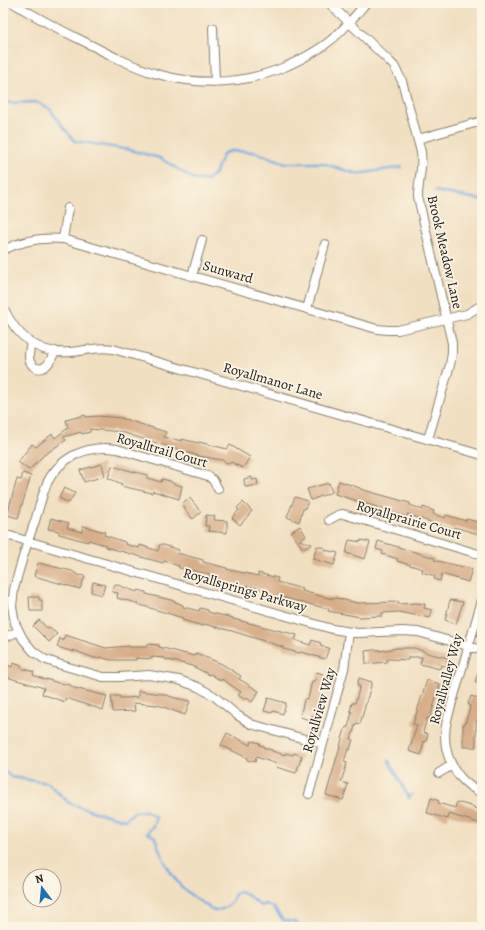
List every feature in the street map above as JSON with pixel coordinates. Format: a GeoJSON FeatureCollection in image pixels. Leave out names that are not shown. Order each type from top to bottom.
{"type":"FeatureCollection","features":[{"type":"Feature","properties":{"kind":"street"},"geometry":{"type":"LineString","coordinates":[[14,3],[64,32],[118,59],[156,74],[183,79],[215,82],[250,78],[275,71],[301,60],[332,39],[366,3]]}},
{"type":"Feature","properties":{"kind":"street","name":"Brook Meadow Lane"},"geometry":{"type":"LineString","coordinates":[[329,3],[387,59],[398,73],[402,81],[421,152],[422,164],[418,186],[418,197],[452,343],[452,353],[428,439]]}},
{"type":"Feature","properties":{"kind":"street"},"geometry":{"type":"LineString","coordinates":[[213,28],[215,82]]}},
{"type":"Feature","properties":{"kind":"street"},"geometry":{"type":"LineString","coordinates":[[418,139],[482,121]]}},
{"type":"Feature","properties":{"kind":"street"},"geometry":{"type":"LineString","coordinates":[[63,239],[68,208]]}},
{"type":"Feature","properties":{"kind":"street","name":"Sunward"},"geometry":{"type":"LineString","coordinates":[[3,250],[13,245],[32,240],[52,238],[63,239],[377,329],[398,330],[467,314],[482,304]]}},
{"type":"Feature","properties":{"kind":"street"},"geometry":{"type":"LineString","coordinates":[[192,276],[202,240]]}},
{"type":"Feature","properties":{"kind":"street"},"geometry":{"type":"LineString","coordinates":[[307,309],[325,244]]}},
{"type":"Feature","properties":{"kind":"street","name":"Royallmanor Lane"},"geometry":{"type":"LineString","coordinates":[[3,307],[14,327],[21,336],[31,343],[47,350],[69,352],[97,348],[113,349],[482,455]]}},
{"type":"Feature","properties":{"kind":"street"},"geometry":{"type":"LineString","coordinates":[[31,343],[29,356],[30,362],[38,369],[48,365],[55,351]]}},
{"type":"Feature","properties":{"kind":"street","name":"Royalltrail Court"},"geometry":{"type":"LineString","coordinates":[[218,489],[213,480],[208,476],[111,448],[86,450],[69,458],[59,466],[51,476],[45,488],[16,583],[12,601],[13,617],[23,639],[34,651],[51,662],[103,677],[149,675],[179,680],[198,687],[214,696],[237,715],[251,724],[323,744]]}},
{"type":"Feature","properties":{"kind":"street","name":"Royallprairie Court"},"geometry":{"type":"LineString","coordinates":[[330,520],[338,514],[343,514],[482,555]]}},
{"type":"Feature","properties":{"kind":"street","name":"Royallsprings Parkway"},"geometry":{"type":"LineString","coordinates":[[3,534],[309,622],[349,632],[369,633],[403,631],[425,633],[482,650]]}},
{"type":"Feature","properties":{"kind":"street","name":"Royallvalley Way"},"geometry":{"type":"LineString","coordinates":[[482,600],[445,730],[448,758],[457,774],[466,784],[482,793]]}},
{"type":"Feature","properties":{"kind":"street"},"geometry":{"type":"LineString","coordinates":[[8,636],[19,631]]}},
{"type":"Feature","properties":{"kind":"street","name":"Royallview Way"},"geometry":{"type":"LineString","coordinates":[[309,794],[344,669],[349,632]]}},
{"type":"Feature","properties":{"kind":"street"},"geometry":{"type":"LineString","coordinates":[[439,773],[452,765]]}},
{"type":"Feature","properties":{"kind":"building"},"geometry":{"type":"Polygon","coordinates":[[[85,415],[86,417],[98,416],[121,418],[166,432],[164,437],[182,441],[182,439],[227,449],[230,445],[250,457],[243,468],[231,462],[229,464],[222,460],[199,456],[122,432],[90,429],[90,432],[82,434],[81,432],[63,437],[66,440],[44,455],[29,470],[18,462],[32,444],[36,447],[52,434],[55,438],[68,428],[66,420],[85,415]]]}},
{"type":"Feature","properties":{"kind":"building"},"geometry":{"type":"Polygon","coordinates":[[[102,464],[105,476],[84,482],[80,470],[102,464]]]}},
{"type":"Feature","properties":{"kind":"building"},"geometry":{"type":"Polygon","coordinates":[[[112,466],[147,475],[147,478],[161,482],[162,479],[182,486],[179,499],[153,491],[152,493],[121,486],[122,484],[108,478],[112,466]]]}},
{"type":"Feature","properties":{"kind":"building"},"geometry":{"type":"Polygon","coordinates":[[[23,473],[31,476],[18,518],[7,515],[17,479],[21,480],[23,473]]]}},
{"type":"Feature","properties":{"kind":"building"},"geometry":{"type":"Polygon","coordinates":[[[252,477],[252,480],[257,479],[258,485],[245,487],[244,479],[252,477]]]}},
{"type":"Feature","properties":{"kind":"building"},"geometry":{"type":"Polygon","coordinates":[[[339,481],[360,489],[410,503],[410,505],[423,510],[423,507],[434,511],[433,514],[445,518],[446,515],[466,521],[466,519],[478,522],[482,521],[482,535],[454,527],[454,529],[436,524],[407,514],[407,517],[396,514],[335,494],[339,481]]]}},
{"type":"Feature","properties":{"kind":"building"},"geometry":{"type":"Polygon","coordinates":[[[329,483],[332,492],[311,500],[307,489],[329,483]]]}},
{"type":"Feature","properties":{"kind":"building"},"geometry":{"type":"Polygon","coordinates":[[[64,488],[75,493],[69,503],[59,498],[64,488]]]}},
{"type":"Feature","properties":{"kind":"building"},"geometry":{"type":"Polygon","coordinates":[[[189,497],[201,512],[193,519],[182,504],[189,497]]]}},
{"type":"Feature","properties":{"kind":"building"},"geometry":{"type":"Polygon","coordinates":[[[295,497],[308,501],[305,509],[303,509],[299,522],[287,517],[295,497]]]}},
{"type":"Feature","properties":{"kind":"building"},"geometry":{"type":"Polygon","coordinates":[[[243,502],[252,511],[240,525],[232,518],[239,510],[237,508],[243,502]]]}},
{"type":"Feature","properties":{"kind":"building"},"geometry":{"type":"Polygon","coordinates":[[[206,515],[215,516],[214,520],[227,521],[227,533],[208,531],[209,526],[205,526],[206,515]]]}},
{"type":"Feature","properties":{"kind":"building"},"geometry":{"type":"Polygon","coordinates":[[[51,518],[69,523],[67,528],[82,532],[83,526],[105,532],[104,535],[139,548],[140,545],[158,551],[160,544],[179,550],[177,553],[203,560],[203,562],[227,568],[226,569],[258,576],[258,573],[278,578],[277,582],[303,589],[302,591],[332,599],[332,597],[357,603],[399,602],[398,604],[425,604],[424,608],[432,610],[430,618],[399,612],[382,613],[382,616],[360,617],[328,611],[329,609],[265,593],[265,590],[209,577],[210,574],[179,568],[179,566],[164,561],[163,563],[106,547],[106,545],[59,534],[59,531],[48,529],[51,518]]]}},
{"type":"Feature","properties":{"kind":"building"},"geometry":{"type":"Polygon","coordinates":[[[300,526],[306,536],[299,540],[312,544],[303,549],[291,532],[300,526]]]}},
{"type":"Feature","properties":{"kind":"building"},"geometry":{"type":"Polygon","coordinates":[[[349,540],[370,542],[365,559],[346,553],[349,540]]]}},
{"type":"Feature","properties":{"kind":"building"},"geometry":{"type":"Polygon","coordinates":[[[378,541],[435,558],[434,560],[472,569],[468,582],[442,574],[440,581],[434,579],[435,576],[422,572],[423,569],[397,561],[398,559],[382,554],[383,551],[376,549],[378,541]]]}},
{"type":"Feature","properties":{"kind":"building"},"geometry":{"type":"Polygon","coordinates":[[[317,546],[325,548],[325,550],[338,553],[334,565],[313,559],[317,546]]]}},
{"type":"Feature","properties":{"kind":"building"},"geometry":{"type":"Polygon","coordinates":[[[38,563],[72,571],[78,575],[85,576],[80,589],[34,576],[38,563]]]}},
{"type":"Feature","properties":{"kind":"building"},"geometry":{"type":"Polygon","coordinates":[[[93,582],[105,585],[102,595],[91,592],[93,582]]]}},
{"type":"Feature","properties":{"kind":"building"},"geometry":{"type":"Polygon","coordinates":[[[115,584],[137,592],[138,590],[146,592],[146,594],[171,600],[183,605],[183,607],[199,611],[200,608],[208,610],[208,612],[233,619],[297,635],[295,640],[310,645],[312,640],[321,643],[320,646],[329,648],[325,659],[301,652],[283,649],[283,647],[232,631],[204,624],[203,626],[182,620],[183,618],[117,598],[118,593],[112,592],[115,584]]]}},
{"type":"Feature","properties":{"kind":"building"},"geometry":{"type":"Polygon","coordinates":[[[29,597],[39,597],[39,600],[42,600],[42,611],[30,611],[29,597]]]}},
{"type":"Feature","properties":{"kind":"building"},"geometry":{"type":"Polygon","coordinates":[[[450,600],[463,602],[456,624],[445,620],[450,600]]]}},
{"type":"Feature","properties":{"kind":"building"},"geometry":{"type":"Polygon","coordinates":[[[39,620],[47,628],[49,627],[57,634],[49,642],[33,626],[39,620]]]}},
{"type":"Feature","properties":{"kind":"building"},"geometry":{"type":"Polygon","coordinates":[[[65,635],[106,648],[129,646],[147,647],[147,644],[159,645],[159,647],[194,656],[196,653],[222,664],[241,676],[239,679],[259,691],[252,702],[247,698],[245,700],[238,695],[241,692],[222,679],[221,681],[211,674],[210,675],[192,666],[165,658],[152,657],[152,659],[136,658],[136,660],[111,660],[99,657],[94,658],[73,650],[74,652],[57,647],[60,638],[63,641],[65,635]]]}},
{"type":"Feature","properties":{"kind":"building"},"geometry":{"type":"Polygon","coordinates":[[[397,648],[415,648],[430,654],[449,658],[446,666],[441,665],[440,669],[420,664],[422,657],[408,657],[408,660],[387,659],[387,662],[366,664],[365,651],[380,651],[397,648]]]}},
{"type":"Feature","properties":{"kind":"building"},"geometry":{"type":"Polygon","coordinates":[[[3,663],[12,667],[13,663],[22,666],[21,668],[34,672],[33,675],[46,680],[70,685],[74,688],[107,696],[103,710],[66,698],[65,702],[42,694],[44,688],[3,676],[3,663]]]}},
{"type":"Feature","properties":{"kind":"building"},"geometry":{"type":"Polygon","coordinates":[[[481,663],[482,664],[482,683],[475,682],[481,663]]]}},
{"type":"Feature","properties":{"kind":"building"},"geometry":{"type":"Polygon","coordinates":[[[317,672],[326,675],[316,711],[310,720],[300,717],[304,700],[306,698],[308,699],[312,681],[316,679],[317,672]]]}},
{"type":"Feature","properties":{"kind":"building"},"geometry":{"type":"Polygon","coordinates":[[[359,678],[372,682],[360,724],[356,723],[351,739],[353,739],[350,750],[348,749],[344,762],[347,763],[341,782],[348,784],[343,800],[326,795],[343,736],[346,727],[348,727],[352,712],[350,711],[352,703],[355,703],[360,686],[357,686],[359,678]]]}},
{"type":"Feature","properties":{"kind":"building"},"geometry":{"type":"Polygon","coordinates":[[[427,680],[440,684],[430,718],[427,718],[423,732],[428,734],[426,742],[424,741],[421,755],[409,751],[417,725],[413,724],[427,680]]]}},
{"type":"Feature","properties":{"kind":"building"},"geometry":{"type":"Polygon","coordinates":[[[138,691],[163,694],[190,701],[185,715],[158,705],[134,703],[135,711],[113,712],[111,696],[120,696],[120,698],[138,697],[138,691]]]}},
{"type":"Feature","properties":{"kind":"building"},"geometry":{"type":"Polygon","coordinates":[[[471,696],[480,699],[479,702],[482,702],[482,710],[479,722],[476,721],[476,747],[463,747],[463,724],[465,724],[469,711],[470,705],[468,704],[471,696]]]}},
{"type":"Feature","properties":{"kind":"building"},"geometry":{"type":"Polygon","coordinates":[[[268,698],[286,703],[283,714],[273,711],[272,713],[264,711],[268,698]]]}},
{"type":"Feature","properties":{"kind":"building"},"geometry":{"type":"Polygon","coordinates":[[[227,733],[250,745],[251,741],[260,743],[259,745],[264,746],[264,748],[285,755],[285,753],[293,755],[294,753],[302,756],[296,773],[276,767],[277,764],[256,757],[255,762],[247,760],[247,758],[221,745],[227,733]]]}},
{"type":"Feature","properties":{"kind":"building"},"geometry":{"type":"Polygon","coordinates":[[[431,798],[439,801],[438,803],[455,808],[457,802],[482,811],[482,824],[449,814],[448,819],[427,813],[431,798]]]}},
{"type":"Feature","properties":{"kind":"waterway"},"geometry":{"type":"LineString","coordinates":[[3,100],[10,103],[36,102],[50,109],[75,141],[130,150],[160,158],[195,180],[207,180],[215,173],[224,153],[231,151],[254,152],[286,163],[322,163],[357,174],[402,167]]}},
{"type":"Feature","properties":{"kind":"waterway"},"geometry":{"type":"LineString","coordinates":[[435,191],[482,200]]}},
{"type":"Feature","properties":{"kind":"waterway"},"geometry":{"type":"LineString","coordinates":[[389,761],[409,798]]}},
{"type":"Feature","properties":{"kind":"waterway"},"geometry":{"type":"LineString","coordinates":[[3,770],[11,777],[48,783],[69,803],[95,812],[125,820],[134,812],[146,811],[156,817],[153,826],[147,833],[155,837],[162,856],[169,869],[181,886],[192,896],[214,911],[228,906],[235,894],[239,892],[246,894],[261,906],[266,904],[274,908],[283,920],[295,922],[301,927]]}},
{"type":"Feature","properties":{"kind":"waterway"},"geometry":{"type":"LineString","coordinates":[[409,797],[413,794]]}}]}
